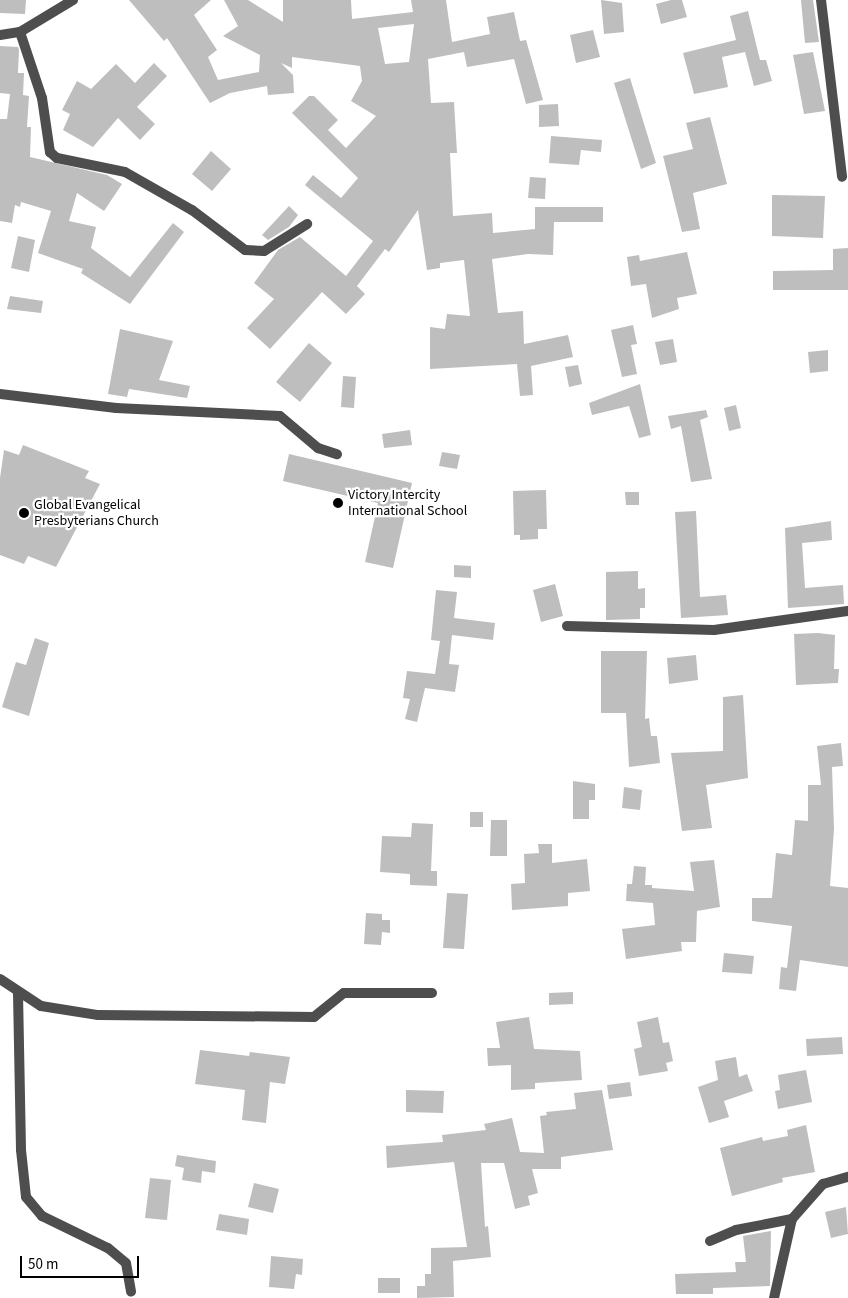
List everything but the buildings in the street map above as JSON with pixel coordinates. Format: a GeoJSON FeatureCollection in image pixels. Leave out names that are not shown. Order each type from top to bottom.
{"type":"FeatureCollection","features":[{"type":"Feature","properties":{"kind":"street"},"geometry":{"type":"LineString","coordinates":[[0,35],[20,32],[73,0]]}},
{"type":"Feature","properties":{"kind":"street"},"geometry":{"type":"LineString","coordinates":[[821,0],[842,177]]}},
{"type":"Feature","properties":{"kind":"street"},"geometry":{"type":"LineString","coordinates":[[20,32],[39,89],[50,152],[57,158],[125,172],[192,210],[245,250],[264,251],[307,224]]}},
{"type":"Feature","properties":{"kind":"street"},"geometry":{"type":"LineString","coordinates":[[0,394],[116,408],[280,416],[318,448],[336,454]]}},
{"type":"Feature","properties":{"kind":"street"},"geometry":{"type":"LineString","coordinates":[[567,626],[714,630],[848,611]]}},
{"type":"Feature","properties":{"kind":"street"},"geometry":{"type":"LineString","coordinates":[[0,979],[18,993],[41,1006],[98,1015],[314,1018],[344,993],[432,993]]}},
{"type":"Feature","properties":{"kind":"street"},"geometry":{"type":"LineString","coordinates":[[18,993],[21,1150],[26,1197],[42,1216],[108,1248],[126,1263],[131,1292]]}},
{"type":"Feature","properties":{"kind":"street"},"geometry":{"type":"LineString","coordinates":[[774,1298],[792,1220],[823,1184],[848,1177]]}},
{"type":"Feature","properties":{"kind":"street"},"geometry":{"type":"LineString","coordinates":[[710,1241],[736,1230],[792,1220]]}},
{"type":"Feature","properties":{"kind":"place","name":"Victory Intercity International School"},"geometry":{"type":"Point","coordinates":[338,503]}},
{"type":"Feature","properties":{"kind":"place","name":"Global Evangelical Presbyterians Church"},"geometry":{"type":"Point","coordinates":[24,513]}}]}
